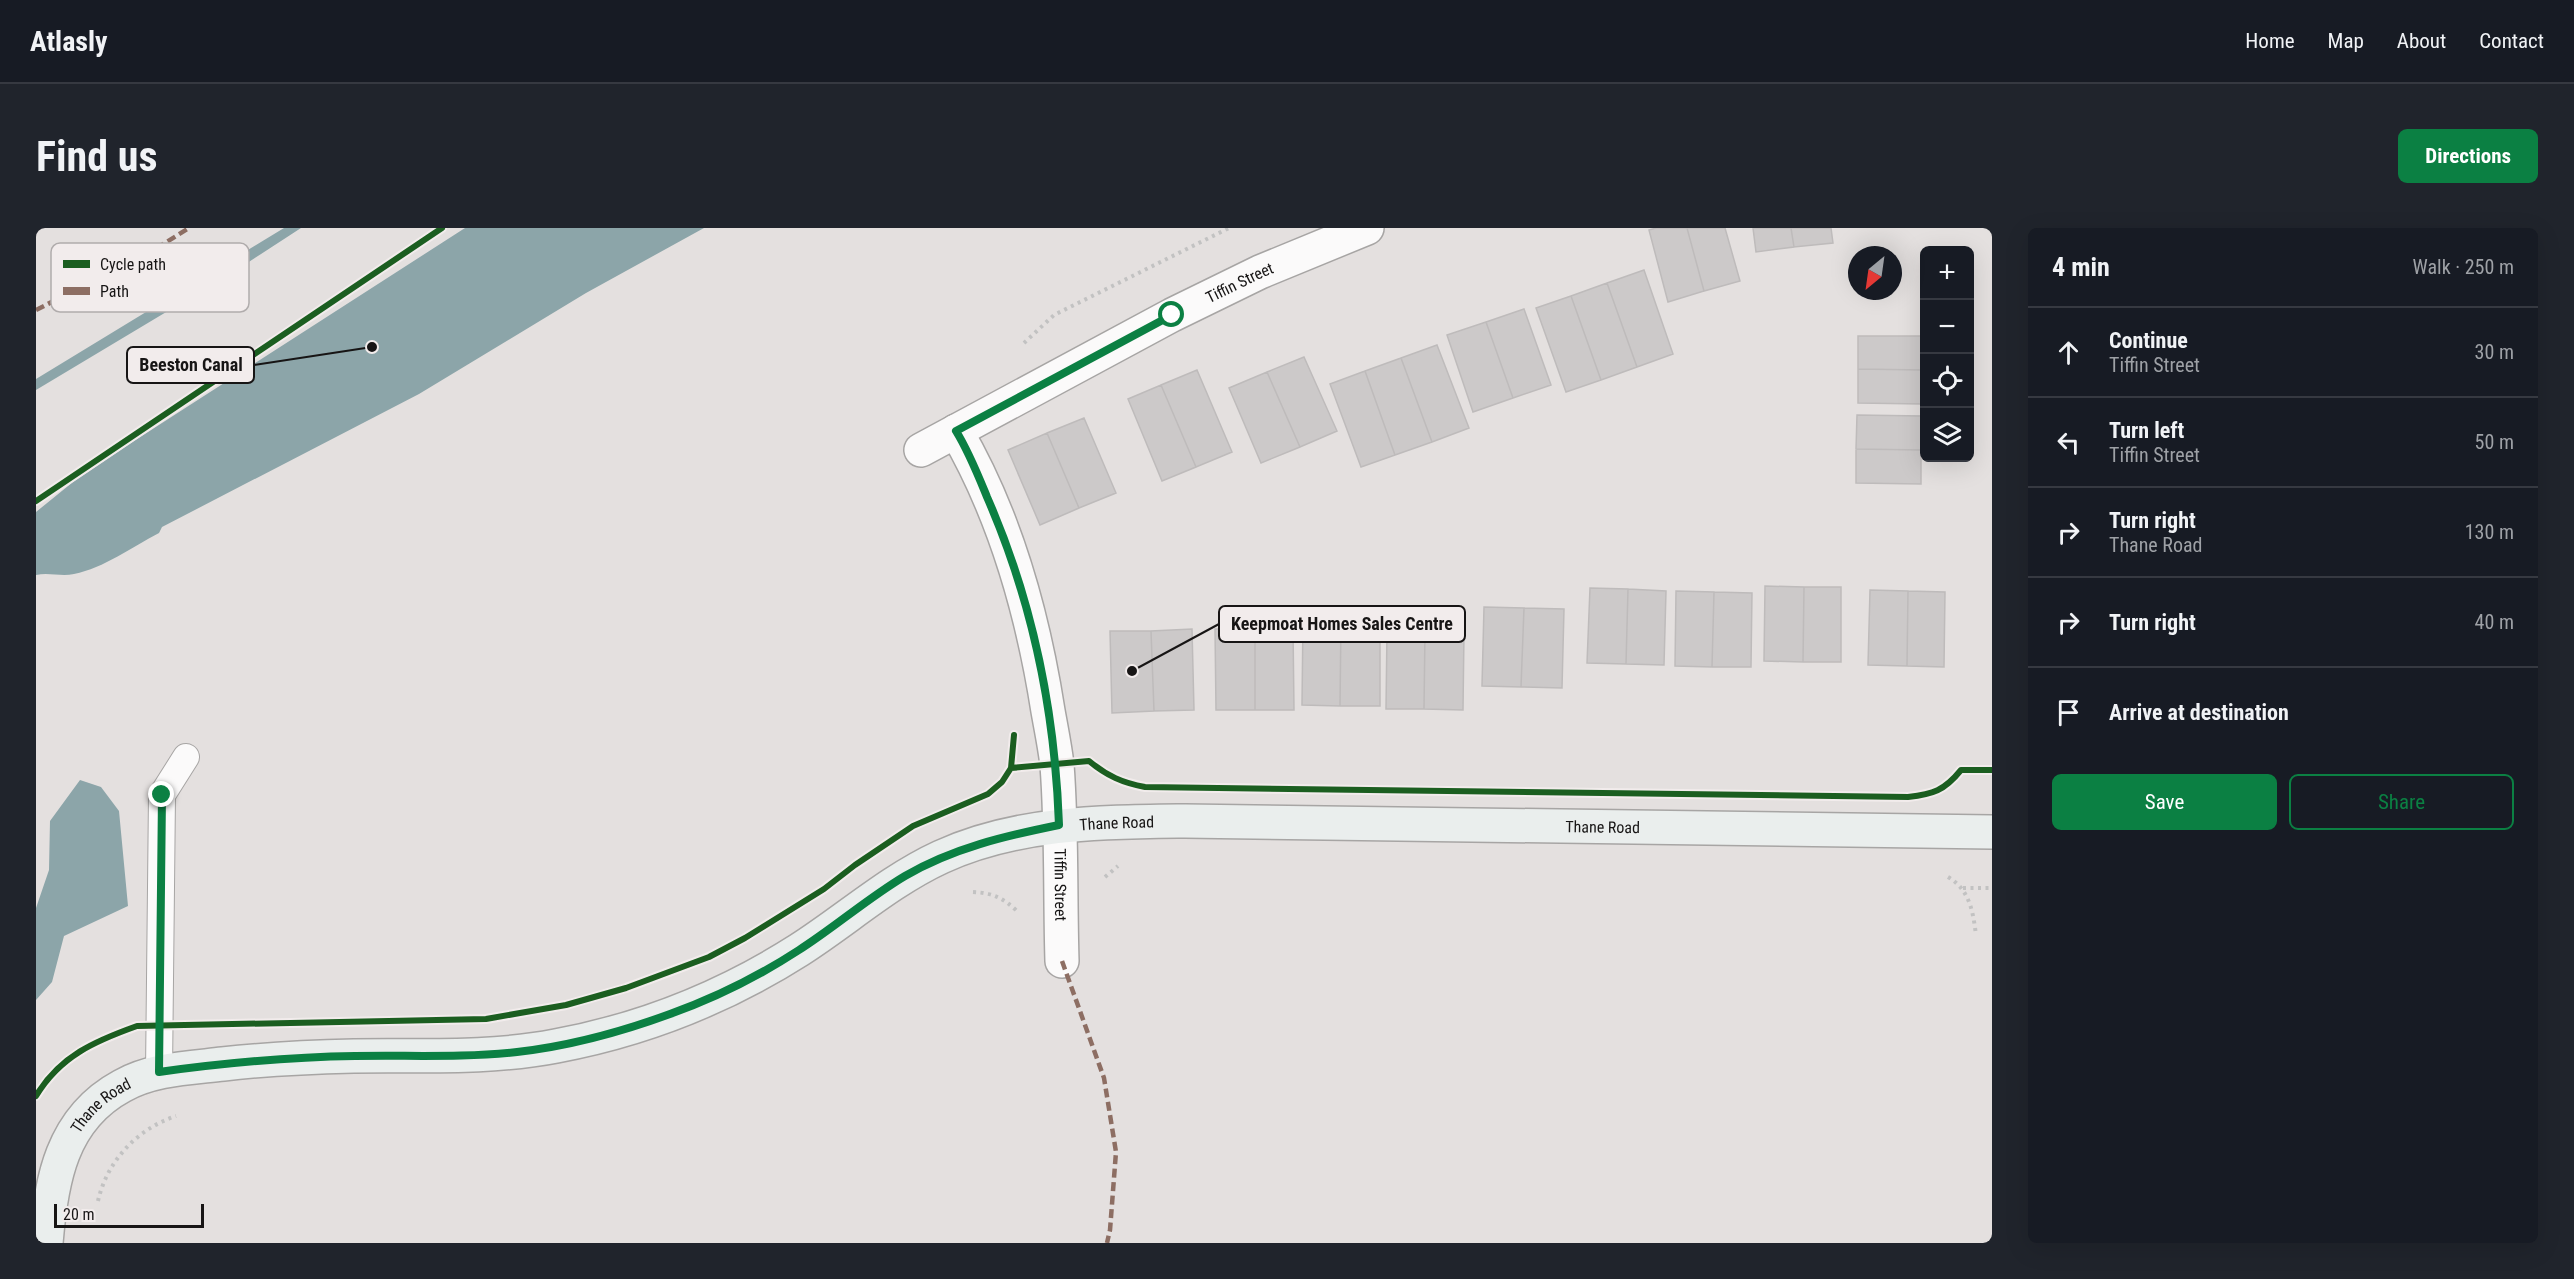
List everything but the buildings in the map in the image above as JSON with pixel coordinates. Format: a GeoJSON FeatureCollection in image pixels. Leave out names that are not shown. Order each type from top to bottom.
{"type":"FeatureCollection","features":[{"type":"Feature","properties":{"kind":"street","name":"Tiffin Street"},"geometry":{"type":"LineString","coordinates":[[921,450],[1172,315],[1260,272],[1367,228]]}},
{"type":"Feature","properties":{"kind":"street","name":"Tiffin Street"},"geometry":{"type":"LineString","coordinates":[[956,431],[999,523],[1024,594],[1042,670],[1057,764],[1062,960]]}},
{"type":"Feature","properties":{"kind":"street","name":"Thane Road"},"geometry":{"type":"LineString","coordinates":[[46,1243],[54,1177],[70,1135],[98,1102],[119,1087],[139,1078],[159,1072],[265,1060],[354,1056],[457,1056],[517,1052],[593,1038],[668,1015],[738,985],[798,951],[904,877],[942,857],[980,843],[1059,825],[1185,821],[1992,832]]}},
{"type":"Feature","properties":{"kind":"lane"},"geometry":{"type":"LineString","coordinates":[[159,1072],[162,795],[186,757]]}},
{"type":"Feature","properties":{"kind":"path"},"geometry":{"type":"LineString","coordinates":[[1020,347],[1054,315],[1229,228]]}},
{"type":"Feature","properties":{"kind":"path"},"geometry":{"type":"LineString","coordinates":[[1963,888],[1992,888]]}},
{"type":"Feature","properties":{"kind":"water"},"geometry":{"type":"Polygon","coordinates":[[[284,228],[301,228],[249,262],[249,249],[284,228]]]}},
{"type":"Feature","properties":{"kind":"water"},"geometry":{"type":"Polygon","coordinates":[[[465,228],[704,228],[586,293],[419,394],[162,527],[159,533],[107,562],[74,574],[36,575],[36,512],[73,482],[465,228]]]}},
{"type":"Feature","properties":{"kind":"water"},"geometry":{"type":"Polygon","coordinates":[[[146,312],[166,312],[36,390],[36,379],[146,312]]]}},
{"type":"Feature","properties":{"kind":"water"},"geometry":{"type":"Polygon","coordinates":[[[80,780],[101,787],[119,811],[128,906],[64,936],[52,982],[36,1000],[36,908],[49,870],[50,821],[80,780]]]}},
{"type":"Feature","properties":{"kind":"marked path"},"geometry":{"type":"LineString","coordinates":[[165,243],[189,228]]}},
{"type":"Feature","properties":{"kind":"marked path"},"geometry":{"type":"LineString","coordinates":[[36,310],[51,302]]}},
{"type":"Feature","properties":{"kind":"marked path"},"geometry":{"type":"LineString","coordinates":[[1062,961],[1104,1078],[1116,1152],[1107,1243]]}},
{"type":"Feature","properties":{"kind":"cycle path"},"geometry":{"type":"LineString","coordinates":[[36,501],[442,228]]}},
{"type":"Feature","properties":{"kind":"cycle path"},"geometry":{"type":"LineString","coordinates":[[36,1096],[56,1070],[67,1060],[93,1044],[137,1026],[486,1019],[566,1005],[626,988],[709,957],[745,938],[824,889],[913,826],[988,794],[1002,782],[1011,768],[1014,735]]}},
{"type":"Feature","properties":{"kind":"cycle path"},"geometry":{"type":"LineString","coordinates":[[1011,768],[1089,761],[1116,778],[1145,787],[1908,797],[1938,790],[1949,783],[1961,770],[1992,770]]}},
{"type":"Feature","properties":{"kind":"place","name":"Beeston Canal"},"geometry":{"type":"Point","coordinates":[372,347]}},
{"type":"Feature","properties":{"kind":"place","name":"Keepmoat Homes Sales Centre"},"geometry":{"type":"Point","coordinates":[1132,671]}},
{"type":"Feature","properties":{"kind":"route"},"geometry":{"type":"LineString","coordinates":[[162,795],[159,1072],[265,1060],[354,1056],[457,1056],[517,1052],[593,1038],[668,1015],[738,985],[798,951],[904,877],[942,857],[980,843],[1059,825],[1057,764],[1042,670],[1024,594],[999,523],[964,443],[956,431],[1172,315]]}}]}
